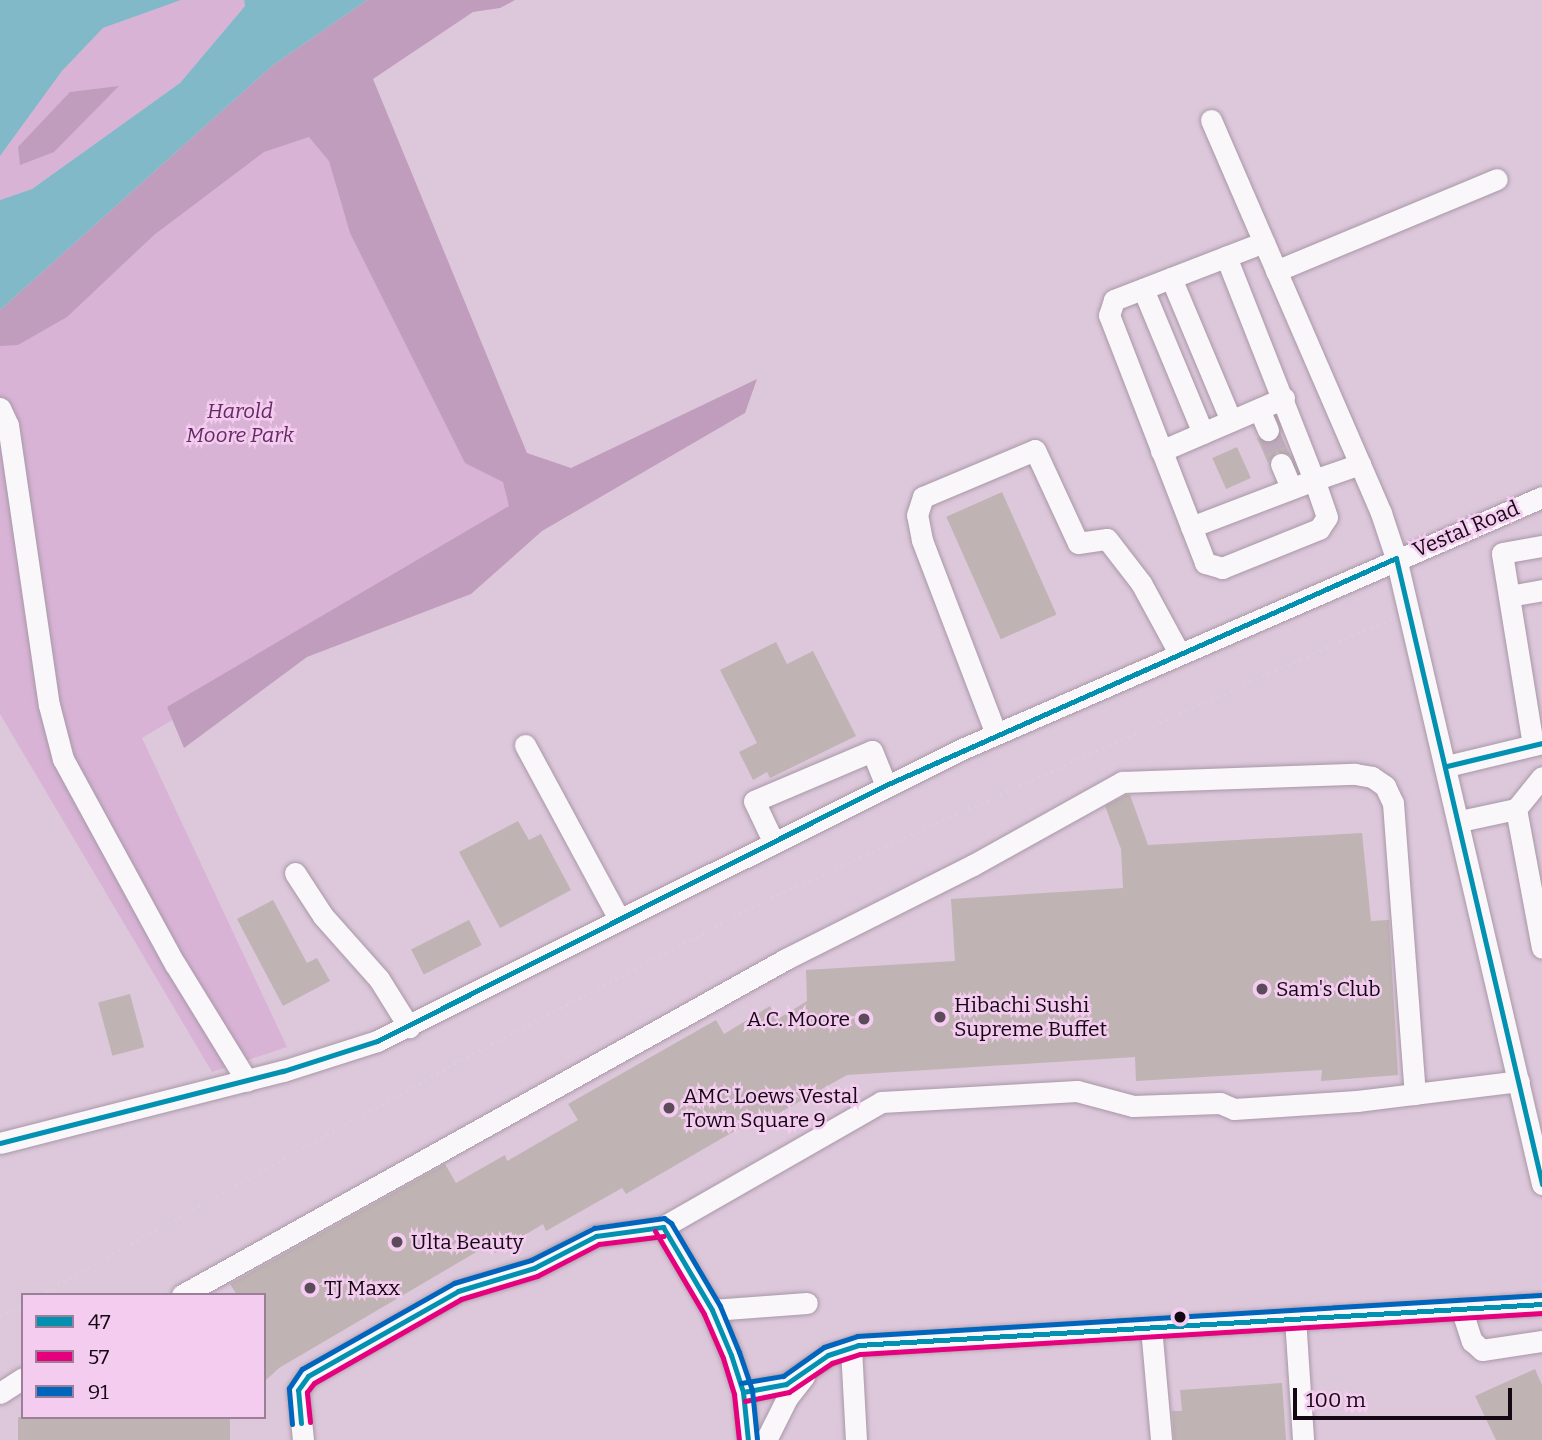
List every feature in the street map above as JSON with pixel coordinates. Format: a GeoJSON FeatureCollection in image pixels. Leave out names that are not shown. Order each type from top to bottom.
{"type":"FeatureCollection","features":[{"type":"Feature","properties":{"kind":"street"},"geometry":{"type":"LineString","coordinates":[[1210,120],[1360,464],[1396,558],[1460,821],[1542,1184]]}},
{"type":"Feature","properties":{"kind":"street"},"geometry":{"type":"LineString","coordinates":[[1276,271],[1497,178]]}},
{"type":"Feature","properties":{"kind":"street"},"geometry":{"type":"LineString","coordinates":[[1226,257],[1284,398],[1326,517],[1325,525],[1234,563],[1211,568],[1191,527],[1109,315],[1114,300],[1264,242]]}},
{"type":"Feature","properties":{"kind":"street"},"geometry":{"type":"LineString","coordinates":[[1171,278],[1231,421]]}},
{"type":"Feature","properties":{"kind":"street"},"geometry":{"type":"LineString","coordinates":[[1143,289],[1203,433]]}},
{"type":"Feature","properties":{"kind":"street"},"geometry":{"type":"LineString","coordinates":[[1161,450],[1284,398]]}},
{"type":"Feature","properties":{"kind":"street"},"geometry":{"type":"LineString","coordinates":[[0,408],[8,425],[49,705],[63,758],[175,964],[247,1081]]}},
{"type":"Feature","properties":{"kind":"street"},"geometry":{"type":"LineString","coordinates":[[1259,409],[1268,430]]}},
{"type":"Feature","properties":{"kind":"street"},"geometry":{"type":"LineString","coordinates":[[996,734],[922,540],[917,516],[923,497],[1035,450],[1078,543],[1107,539],[1141,583],[1179,653]]}},
{"type":"Feature","properties":{"kind":"street"},"geometry":{"type":"LineString","coordinates":[[1281,464],[1291,488]]}},
{"type":"Feature","properties":{"kind":"street"},"geometry":{"type":"LineString","coordinates":[[1191,527],[1360,464]]}},
{"type":"Feature","properties":{"kind":"street","name":"Vestal Road"},"geometry":{"type":"LineString","coordinates":[[0,1143],[247,1081],[349,1051],[409,1027],[886,785],[1179,653],[1542,497]]}},
{"type":"Feature","properties":{"kind":"street"},"geometry":{"type":"LineString","coordinates":[[1447,766],[1537,744],[1534,699],[1509,596],[1502,553],[1542,546]]}},
{"type":"Feature","properties":{"kind":"street"},"geometry":{"type":"LineString","coordinates":[[1509,596],[1542,590]]}},
{"type":"Feature","properties":{"kind":"street"},"geometry":{"type":"LineString","coordinates":[[525,745],[619,919]]}},
{"type":"Feature","properties":{"kind":"street"},"geometry":{"type":"LineString","coordinates":[[773,841],[754,801],[872,751],[886,785]]}},
{"type":"Feature","properties":{"kind":"street"},"geometry":{"type":"LineString","coordinates":[[186,1293],[786,960],[973,865],[1122,782],[1355,774],[1372,776],[1385,786],[1393,803],[1415,1094]]}},
{"type":"Feature","properties":{"kind":"street"},"geometry":{"type":"LineString","coordinates":[[1460,821],[1516,808],[1542,777]]}},
{"type":"Feature","properties":{"kind":"street"},"geometry":{"type":"LineString","coordinates":[[1516,808],[1542,948]]}},
{"type":"Feature","properties":{"kind":"street"},"geometry":{"type":"LineString","coordinates":[[295,873],[323,916],[379,979],[409,1027]]}},
{"type":"Feature","properties":{"kind":"street"},"geometry":{"type":"LineString","coordinates":[[303,1440],[298,1390],[308,1376],[458,1291],[534,1268],[596,1236],[663,1227],[881,1102],[1077,1091],[1133,1106],[1220,1103],[1234,1108],[1415,1094],[1519,1081]]}},
{"type":"Feature","properties":{"kind":"street"},"geometry":{"type":"LineString","coordinates":[[663,1227],[712,1310],[743,1392],[748,1440]]}},
{"type":"Feature","properties":{"kind":"street"},"geometry":{"type":"LineString","coordinates":[[712,1310],[807,1303]]}},
{"type":"Feature","properties":{"kind":"street"},"geometry":{"type":"LineString","coordinates":[[743,1392],[786,1384],[828,1355],[851,1348],[1542,1304]]}},
{"type":"Feature","properties":{"kind":"street"},"geometry":{"type":"LineString","coordinates":[[1461,1308],[1472,1341],[1482,1350],[1542,1341]]}},
{"type":"Feature","properties":{"kind":"street"},"geometry":{"type":"LineString","coordinates":[[1296,1318],[1303,1440]]}},
{"type":"Feature","properties":{"kind":"street"},"geometry":{"type":"LineString","coordinates":[[1152,1327],[1161,1440]]}},
{"type":"Feature","properties":{"kind":"street"},"geometry":{"type":"LineString","coordinates":[[851,1348],[856,1440]]}},
{"type":"Feature","properties":{"kind":"street"},"geometry":{"type":"LineString","coordinates":[[766,1440],[787,1398],[809,1370]]}},
{"type":"Feature","properties":{"kind":"street"},"geometry":{"type":"LineString","coordinates":[[0,1394],[21,1379]]}},
{"type":"Feature","properties":{"kind":"path"},"geometry":{"type":"LineString","coordinates":[[43,1293],[449,1067],[764,901],[1395,616]]}},
{"type":"Feature","properties":{"kind":"path"},"geometry":{"type":"LineString","coordinates":[[0,1317],[21,1305]]}},
{"type":"Feature","properties":{"kind":"green space"},"geometry":{"type":"Polygon","coordinates":[[[181,0],[244,0],[245,6],[180,83],[32,189],[0,200],[0,156],[62,71],[103,28],[181,0]]]}},
{"type":"Feature","properties":{"kind":"green space","name":"Harold Moore Park"},"geometry":{"type":"Polygon","coordinates":[[[295,87],[543,499],[142,738],[287,1047],[212,1072],[0,714],[0,335],[295,87]]]}},
{"type":"Feature","properties":{"kind":"shaded area"},"geometry":{"type":"Polygon","coordinates":[[[367,0],[515,0],[500,8],[473,12],[373,79],[527,453],[571,468],[757,379],[745,413],[542,531],[471,594],[307,657],[184,748],[167,707],[509,506],[503,482],[465,463],[350,233],[329,161],[309,137],[264,152],[154,235],[67,317],[18,345],[0,346],[0,310],[272,66],[367,0]]]}},
{"type":"Feature","properties":{"kind":"shaded area"},"geometry":{"type":"Polygon","coordinates":[[[119,86],[54,152],[20,165],[18,147],[70,92],[119,86]]]}},
{"type":"Feature","properties":{"kind":"water"},"geometry":{"type":"Polygon","coordinates":[[[0,0],[181,0],[103,28],[62,71],[0,156],[0,0]]]}},
{"type":"Feature","properties":{"kind":"water"},"geometry":{"type":"Polygon","coordinates":[[[244,0],[367,0],[272,66],[0,310],[0,200],[32,189],[180,83],[245,6],[244,0]]]}},
{"type":"Feature","properties":{"kind":"building"},"geometry":{"type":"Polygon","coordinates":[[[1280,433],[1290,455],[1277,452],[1268,463],[1257,438],[1273,442],[1280,433]]]}},
{"type":"Feature","properties":{"kind":"building"},"geometry":{"type":"Polygon","coordinates":[[[1237,447],[1251,478],[1226,489],[1212,458],[1237,447]]]}},
{"type":"Feature","properties":{"kind":"building"},"geometry":{"type":"Polygon","coordinates":[[[1002,492],[1057,614],[1001,639],[946,517],[1002,492]]]}},
{"type":"Feature","properties":{"kind":"building"},"geometry":{"type":"Polygon","coordinates":[[[776,642],[787,664],[813,651],[856,736],[770,778],[767,772],[753,780],[739,752],[757,743],[720,670],[776,642]]]}},
{"type":"Feature","properties":{"kind":"building"},"geometry":{"type":"Polygon","coordinates":[[[1130,795],[1148,845],[1362,833],[1371,921],[1389,920],[1398,1075],[1321,1081],[1322,1070],[1136,1081],[1135,1057],[847,1075],[772,1117],[769,1111],[626,1194],[622,1188],[546,1231],[543,1224],[495,1253],[490,1244],[279,1368],[266,1380],[266,1293],[236,1293],[230,1284],[445,1164],[456,1183],[505,1155],[507,1161],[578,1120],[568,1104],[716,1020],[724,1034],[770,1006],[776,1020],[807,1001],[806,970],[955,961],[951,899],[1123,888],[1121,849],[1105,806],[1130,795]]]}},
{"type":"Feature","properties":{"kind":"building"},"geometry":{"type":"Polygon","coordinates":[[[518,821],[529,840],[541,834],[571,890],[500,928],[459,852],[518,821]]]}},
{"type":"Feature","properties":{"kind":"building"},"geometry":{"type":"Polygon","coordinates":[[[273,900],[307,963],[317,958],[330,981],[283,1006],[237,919],[273,900]]]}},
{"type":"Feature","properties":{"kind":"building"},"geometry":{"type":"Polygon","coordinates":[[[469,920],[482,945],[424,974],[411,950],[469,920]]]}},
{"type":"Feature","properties":{"kind":"building"},"geometry":{"type":"Polygon","coordinates":[[[130,994],[144,1047],[112,1056],[98,1003],[130,994]]]}},
{"type":"Feature","properties":{"kind":"building"},"geometry":{"type":"Polygon","coordinates":[[[1535,1369],[1542,1385],[1542,1440],[1496,1440],[1475,1396],[1535,1369]]]}},
{"type":"Feature","properties":{"kind":"building"},"geometry":{"type":"Polygon","coordinates":[[[1282,1383],[1286,1440],[1174,1440],[1172,1411],[1182,1411],[1180,1390],[1282,1383]]]}},
{"type":"Feature","properties":{"kind":"building"},"geometry":{"type":"Polygon","coordinates":[[[18,1417],[230,1419],[230,1440],[18,1440],[18,1417]]]}},
{"type":"Feature","properties":{"kind":"tunnel"},"geometry":{"type":"LineString","coordinates":[[1268,430],[1281,464]]}},
{"type":"Feature","properties":{"kind":"transit line","name":"47"},"geometry":{"type":"LineString","coordinates":[[1396,558],[1542,1184]]}},
{"type":"Feature","properties":{"kind":"transit line","name":"47"},"geometry":{"type":"LineString","coordinates":[[0,1143],[283,1071],[377,1041],[886,785],[1396,558]]}},
{"type":"Feature","properties":{"kind":"transit line","name":"47"},"geometry":{"type":"LineString","coordinates":[[1447,766],[1542,743]]}},
{"type":"Feature","properties":{"kind":"transit line","name":"91"},"geometry":{"type":"LineString","coordinates":[[292,1424],[289,1388],[302,1369],[454,1283],[531,1260],[594,1228],[664,1218],[671,1223],[720,1306],[752,1390],[757,1439]]}},
{"type":"Feature","properties":{"kind":"transit line","name":"47"},"geometry":{"type":"LineString","coordinates":[[663,1227],[712,1310],[731,1355],[743,1392],[748,1440]]}},
{"type":"Feature","properties":{"kind":"transit line","name":"47"},"geometry":{"type":"LineString","coordinates":[[301,1423],[298,1390],[308,1376],[458,1291],[534,1268],[596,1236],[663,1227]]}},
{"type":"Feature","properties":{"kind":"transit line","name":"57"},"geometry":{"type":"LineString","coordinates":[[655,1231],[704,1314],[723,1358],[734,1394],[739,1440]]}},
{"type":"Feature","properties":{"kind":"transit line","name":"57"},"geometry":{"type":"LineString","coordinates":[[310,1422],[307,1392],[314,1383],[461,1299],[537,1276],[599,1244],[664,1236]]}},
{"type":"Feature","properties":{"kind":"transit line","name":"91"},"geometry":{"type":"LineString","coordinates":[[741,1383],[783,1376],[824,1347],[857,1336],[1541,1295]]}},
{"type":"Feature","properties":{"kind":"transit line","name":"47"},"geometry":{"type":"LineString","coordinates":[[743,1392],[786,1384],[828,1355],[858,1345],[1542,1304]]}},
{"type":"Feature","properties":{"kind":"transit line","name":"57"},"geometry":{"type":"LineString","coordinates":[[745,1401],[789,1392],[832,1363],[860,1354],[1542,1313]]}},
{"type":"Feature","properties":{"kind":"place","name":"Sam's Club"},"geometry":{"type":"Point","coordinates":[1262,989]}},
{"type":"Feature","properties":{"kind":"place","name":"Hibachi Sushi Supreme Buffet"},"geometry":{"type":"Point","coordinates":[940,1017]}},
{"type":"Feature","properties":{"kind":"place","name":"A.C. Moore"},"geometry":{"type":"Point","coordinates":[864,1019]}},
{"type":"Feature","properties":{"kind":"place","name":"AMC Loews Vestal Town Square 9"},"geometry":{"type":"Point","coordinates":[669,1108]}},
{"type":"Feature","properties":{"kind":"place","name":"Ulta Beauty"},"geometry":{"type":"Point","coordinates":[397,1242]}},
{"type":"Feature","properties":{"kind":"place","name":"TJ Maxx"},"geometry":{"type":"Point","coordinates":[310,1288]}}]}
